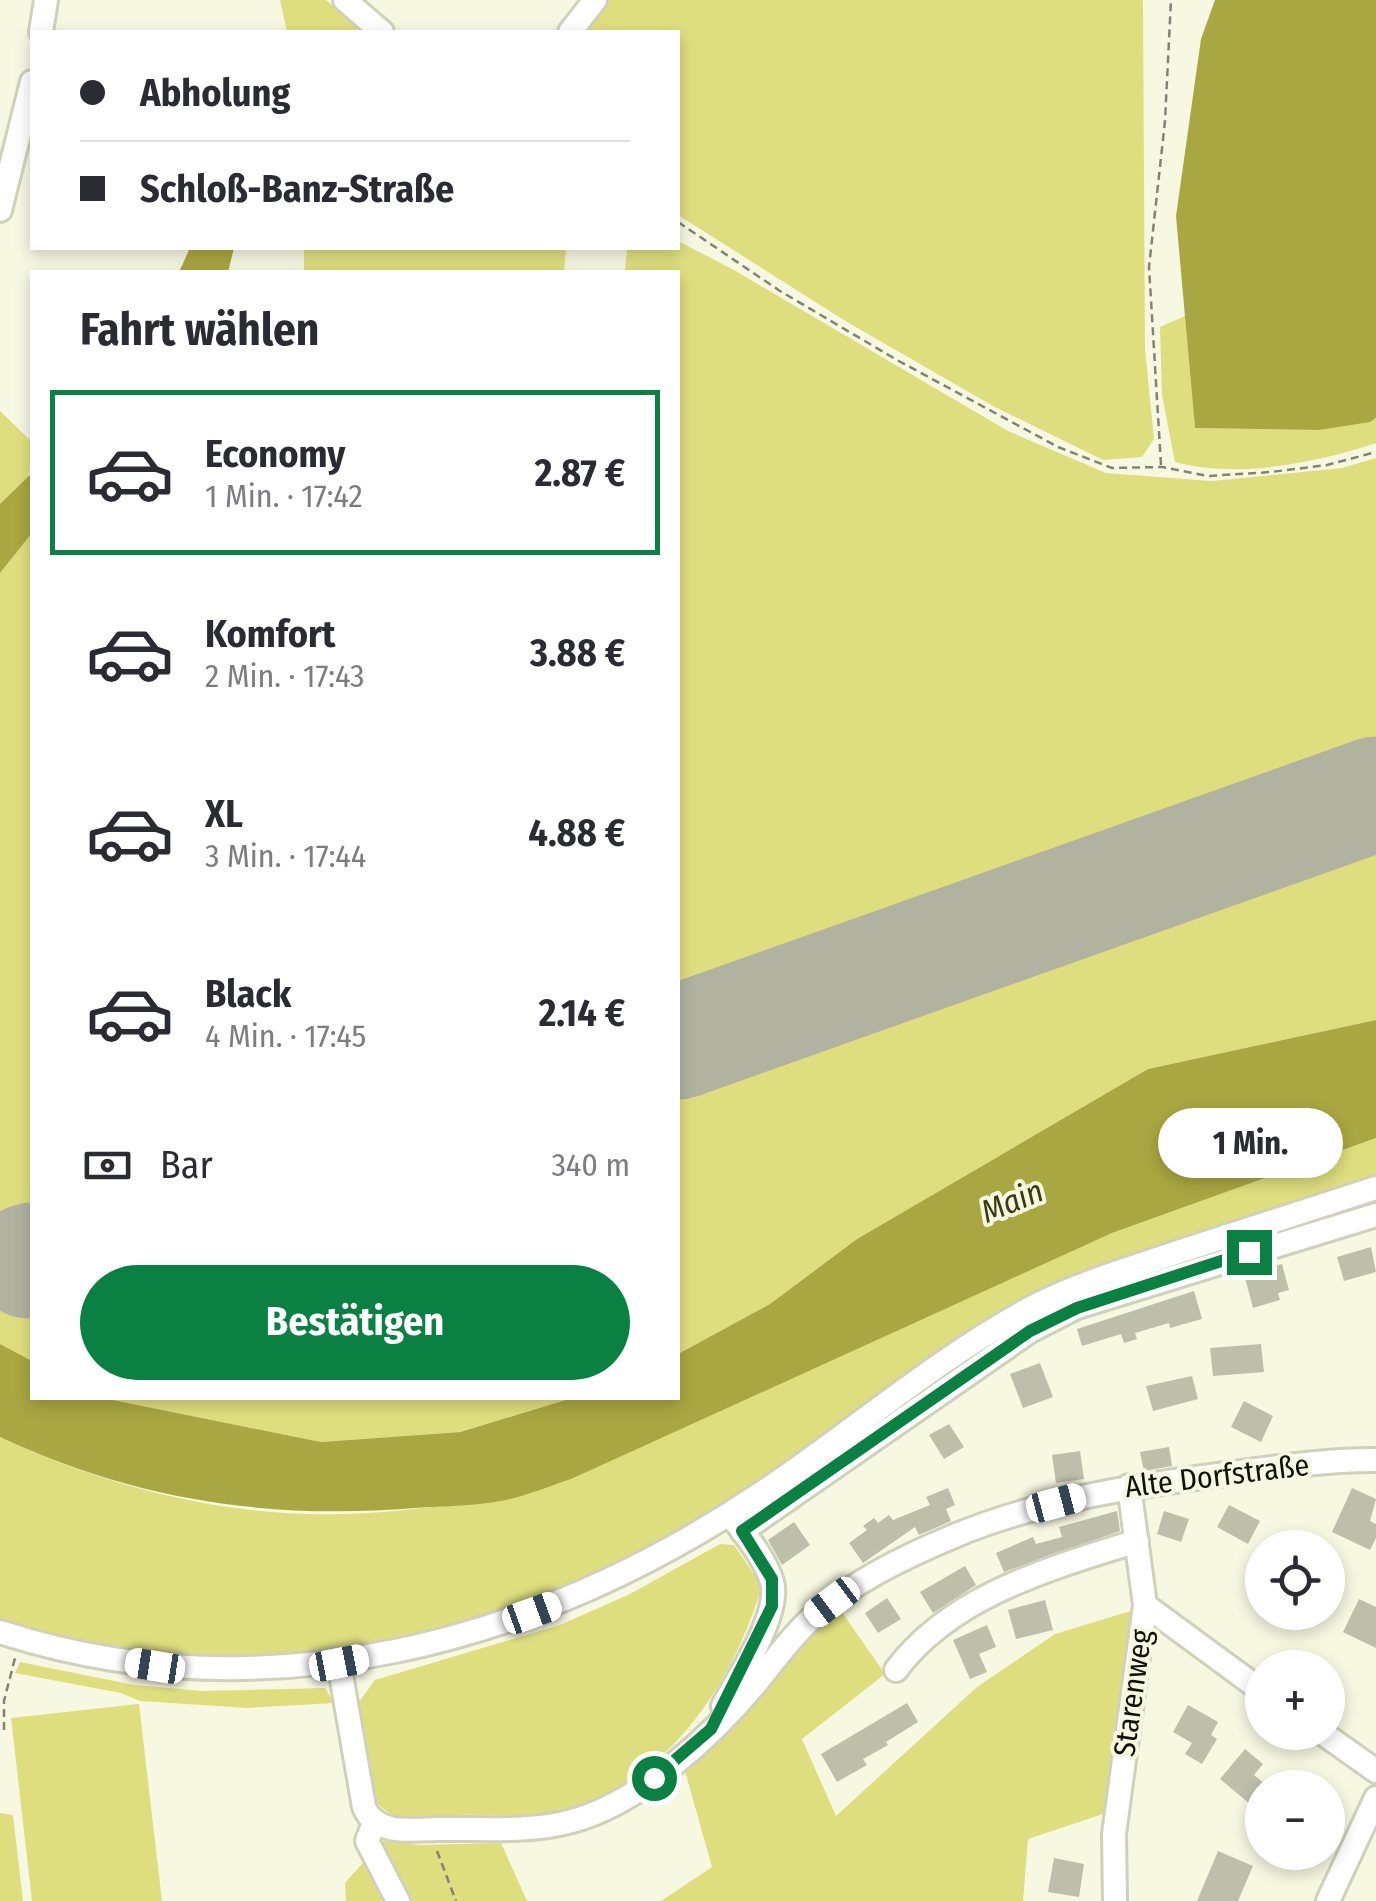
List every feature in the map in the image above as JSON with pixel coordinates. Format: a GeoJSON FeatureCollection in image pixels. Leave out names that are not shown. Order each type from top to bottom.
{"type":"FeatureCollection","features":[{"type":"Feature","properties":{"kind":"street"},"geometry":{"type":"LineString","coordinates":[[41,30],[46,0]]}},
{"type":"Feature","properties":{"kind":"street"},"geometry":{"type":"LineString","coordinates":[[345,0],[380,30]]}},
{"type":"Feature","properties":{"kind":"street"},"geometry":{"type":"LineString","coordinates":[[572,30],[595,0]]}},
{"type":"Feature","properties":{"kind":"street"},"geometry":{"type":"LineString","coordinates":[[0,210],[30,90]]}},
{"type":"Feature","properties":{"kind":"street"},"geometry":{"type":"LineString","coordinates":[[736,1522],[974,1343],[1042,1302],[1115,1273],[1376,1188]]}},
{"type":"Feature","properties":{"kind":"street"},"geometry":{"type":"LineString","coordinates":[[0,1632],[97,1657],[221,1670],[339,1663],[439,1643],[564,1602],[736,1522],[1030,1331],[1077,1308],[1376,1215]]}},
{"type":"Feature","properties":{"kind":"street","name":"Alte Dorfstraße"},"geometry":{"type":"LineString","coordinates":[[374,1823],[389,1828],[428,1830],[533,1827],[572,1822],[610,1807],[638,1790],[711,1729],[813,1617],[897,1562],[1022,1512],[1128,1486],[1376,1460]]}},
{"type":"Feature","properties":{"kind":"street","name":"Starenweg"},"geometry":{"type":"LineString","coordinates":[[1115,1901],[1114,1834],[1145,1605],[1128,1486]]}},
{"type":"Feature","properties":{"kind":"street"},"geometry":{"type":"LineString","coordinates":[[711,1729],[753,1650],[774,1596],[772,1579],[736,1522]]}},
{"type":"Feature","properties":{"kind":"street"},"geometry":{"type":"LineString","coordinates":[[896,1670],[916,1644],[935,1628],[1024,1578],[1137,1541]]}},
{"type":"Feature","properties":{"kind":"street"},"geometry":{"type":"LineString","coordinates":[[1145,1605],[1245,1679]]}},
{"type":"Feature","properties":{"kind":"street"},"geometry":{"type":"LineString","coordinates":[[339,1663],[364,1807],[374,1823],[367,1842],[398,1901]]}},
{"type":"Feature","properties":{"kind":"street"},"geometry":{"type":"LineString","coordinates":[[1345,1749],[1376,1771]]}},
{"type":"Feature","properties":{"kind":"street"},"geometry":{"type":"LineString","coordinates":[[1328,1901],[1376,1798]]}},
{"type":"Feature","properties":{"kind":"path"},"geometry":{"type":"LineString","coordinates":[[1162,467],[1149,267],[1165,121],[1171,0]]}},
{"type":"Feature","properties":{"kind":"path"},"geometry":{"type":"LineString","coordinates":[[680,223],[864,340],[1058,446],[1112,468],[1162,467],[1208,476],[1328,465],[1376,452]]}},
{"type":"Feature","properties":{"kind":"path"},"geometry":{"type":"LineString","coordinates":[[4,1730],[4,1701],[15,1656]]}},
{"type":"Feature","properties":{"kind":"path"},"geometry":{"type":"LineString","coordinates":[[428,1830],[456,1901]]}},
{"type":"Feature","properties":{"kind":"shaded area"},"geometry":{"type":"Polygon","coordinates":[[[280,0],[326,0],[362,30],[287,30],[280,0]]]}},
{"type":"Feature","properties":{"kind":"shaded area"},"geometry":{"type":"Polygon","coordinates":[[[609,0],[1143,0],[1145,349],[1154,439],[1142,457],[1103,460],[993,406],[847,322],[680,216],[680,30],[586,30],[609,0]]]}},
{"type":"Feature","properties":{"kind":"shaded area"},"geometry":{"type":"Polygon","coordinates":[[[680,242],[1008,431],[1106,473],[1211,481],[1342,468],[1376,458],[1376,1020],[1148,1069],[857,1239],[770,1304],[680,1353],[680,270],[625,270],[627,250],[680,250],[680,242]]]}},
{"type":"Feature","properties":{"kind":"shaded area"},"geometry":{"type":"Polygon","coordinates":[[[304,250],[566,250],[564,270],[304,270],[304,250]]]}},
{"type":"Feature","properties":{"kind":"shaded area"},"geometry":{"type":"Polygon","coordinates":[[[1185,316],[1195,428],[1319,430],[1376,419],[1376,443],[1328,457],[1250,469],[1175,462],[1162,395],[1160,327],[1185,316]]]}},
{"type":"Feature","properties":{"kind":"shaded area"},"geometry":{"type":"Polygon","coordinates":[[[0,411],[30,440],[30,465],[29,477],[0,504],[0,411]]]}},
{"type":"Feature","properties":{"kind":"shaded area"},"geometry":{"type":"Polygon","coordinates":[[[30,536],[30,1360],[0,1344],[0,573],[30,536]]]}},
{"type":"Feature","properties":{"kind":"shaded area"},"geometry":{"type":"Polygon","coordinates":[[[1376,1138],[1376,1175],[1103,1265],[1040,1290],[934,1355],[765,1475],[690,1522],[611,1564],[530,1599],[446,1627],[360,1646],[273,1657],[184,1657],[95,1646],[0,1622],[0,1437],[123,1484],[209,1504],[296,1514],[454,1505],[1112,1233],[1376,1138]]]}},
{"type":"Feature","properties":{"kind":"shaded area"},"geometry":{"type":"Polygon","coordinates":[[[113,1400],[565,1400],[459,1432],[321,1442],[113,1400]]]}},
{"type":"Feature","properties":{"kind":"shaded area"},"geometry":{"type":"Polygon","coordinates":[[[720,1544],[734,1545],[762,1586],[749,1622],[714,1693],[691,1725],[634,1778],[601,1797],[538,1814],[402,1817],[374,1799],[365,1767],[359,1702],[375,1680],[560,1625],[630,1594],[720,1544]]]}},
{"type":"Feature","properties":{"kind":"shaded area"},"geometry":{"type":"Polygon","coordinates":[[[839,1608],[885,1674],[802,1739],[836,1816],[977,1687],[1055,1634],[1137,1609],[1106,1813],[1028,1839],[1023,1901],[661,1901],[712,1867],[683,1764],[772,1682],[803,1643],[839,1608]]]}},
{"type":"Feature","properties":{"kind":"shaded area"},"geometry":{"type":"Polygon","coordinates":[[[20,1662],[134,1685],[202,1691],[325,1688],[334,1703],[247,1708],[140,1701],[121,1693],[15,1673],[20,1662]]]}},
{"type":"Feature","properties":{"kind":"shaded area"},"geometry":{"type":"Polygon","coordinates":[[[139,1704],[162,1901],[32,1901],[11,1718],[139,1704]]]}},
{"type":"Feature","properties":{"kind":"shaded area"},"geometry":{"type":"Polygon","coordinates":[[[0,1813],[13,1815],[23,1901],[0,1901],[0,1813]]]}},
{"type":"Feature","properties":{"kind":"shaded area"},"geometry":{"type":"Polygon","coordinates":[[[382,1841],[420,1845],[501,1843],[527,1901],[346,1901],[345,1883],[382,1841]]]}},
{"type":"Feature","properties":{"kind":"water"},"geometry":{"type":"Polygon","coordinates":[[[1215,0],[1376,0],[1376,418],[1370,422],[1319,430],[1195,428],[1176,216],[1201,39],[1215,0]]]}},
{"type":"Feature","properties":{"kind":"water"},"geometry":{"type":"Polygon","coordinates":[[[189,250],[234,250],[228,270],[180,270],[189,250]]]}},
{"type":"Feature","properties":{"kind":"water"},"geometry":{"type":"Polygon","coordinates":[[[30,475],[30,536],[0,573],[0,504],[30,475]]]}},
{"type":"Feature","properties":{"kind":"water","name":"Main"},"geometry":{"type":"Polygon","coordinates":[[[1376,1020],[1376,1138],[1112,1233],[571,1479],[495,1502],[307,1511],[203,1501],[101,1476],[0,1437],[0,1344],[30,1360],[30,1400],[113,1400],[321,1442],[460,1432],[565,1400],[680,1400],[680,1353],[770,1304],[857,1239],[1148,1069],[1376,1020]]]}},
{"type":"Feature","properties":{"kind":"building"},"geometry":{"type":"Polygon","coordinates":[[[1371,1247],[1376,1272],[1344,1281],[1337,1257],[1371,1247]]]}},
{"type":"Feature","properties":{"kind":"building"},"geometry":{"type":"Polygon","coordinates":[[[1282,1264],[1289,1290],[1278,1293],[1280,1300],[1253,1308],[1244,1274],[1282,1264]]]}},
{"type":"Feature","properties":{"kind":"building"},"geometry":{"type":"Polygon","coordinates":[[[1194,1291],[1202,1319],[1135,1333],[1137,1339],[1124,1343],[1121,1334],[1082,1346],[1077,1329],[1194,1291]]]}},
{"type":"Feature","properties":{"kind":"building"},"geometry":{"type":"Polygon","coordinates":[[[1261,1344],[1264,1372],[1213,1376],[1210,1348],[1261,1344]]]}},
{"type":"Feature","properties":{"kind":"building"},"geometry":{"type":"Polygon","coordinates":[[[1040,1363],[1053,1397],[1023,1408],[1010,1374],[1040,1363]]]}},
{"type":"Feature","properties":{"kind":"building"},"geometry":{"type":"Polygon","coordinates":[[[1192,1376],[1198,1399],[1153,1411],[1146,1386],[1192,1376]]]}},
{"type":"Feature","properties":{"kind":"building"},"geometry":{"type":"Polygon","coordinates":[[[1244,1401],[1273,1416],[1261,1442],[1231,1427],[1244,1401]]]}},
{"type":"Feature","properties":{"kind":"building"},"geometry":{"type":"Polygon","coordinates":[[[949,1424],[964,1447],[944,1459],[929,1435],[949,1424]]]}},
{"type":"Feature","properties":{"kind":"building"},"geometry":{"type":"Polygon","coordinates":[[[1169,1447],[1172,1466],[1144,1471],[1140,1452],[1169,1447]]]}},
{"type":"Feature","properties":{"kind":"building"},"geometry":{"type":"Polygon","coordinates":[[[1080,1451],[1084,1479],[1056,1483],[1052,1455],[1080,1451]]]}},
{"type":"Feature","properties":{"kind":"building"},"geometry":{"type":"Polygon","coordinates":[[[948,1488],[955,1505],[946,1509],[951,1521],[919,1535],[915,1527],[863,1563],[849,1543],[867,1530],[863,1526],[874,1518],[878,1523],[889,1515],[893,1520],[930,1505],[926,1497],[948,1488]]]}},
{"type":"Feature","properties":{"kind":"building"},"geometry":{"type":"Polygon","coordinates":[[[1352,1488],[1376,1499],[1370,1521],[1376,1524],[1376,1538],[1370,1550],[1345,1538],[1345,1530],[1333,1530],[1352,1488]]]}},
{"type":"Feature","properties":{"kind":"building"},"geometry":{"type":"Polygon","coordinates":[[[1229,1505],[1260,1521],[1255,1530],[1245,1530],[1245,1542],[1217,1527],[1229,1505]]]}},
{"type":"Feature","properties":{"kind":"building"},"geometry":{"type":"Polygon","coordinates":[[[1117,1511],[1120,1531],[1004,1572],[996,1553],[1033,1537],[1036,1544],[1062,1537],[1059,1527],[1117,1511]]]}},
{"type":"Feature","properties":{"kind":"building"},"geometry":{"type":"Polygon","coordinates":[[[1164,1511],[1189,1519],[1181,1542],[1157,1534],[1164,1511]]]}},
{"type":"Feature","properties":{"kind":"building"},"geometry":{"type":"Polygon","coordinates":[[[794,1522],[810,1545],[782,1565],[768,1540],[794,1522]]]}},
{"type":"Feature","properties":{"kind":"building"},"geometry":{"type":"Polygon","coordinates":[[[965,1566],[976,1585],[933,1613],[920,1592],[965,1566]]]}},
{"type":"Feature","properties":{"kind":"building"},"geometry":{"type":"Polygon","coordinates":[[[887,1598],[901,1619],[878,1633],[865,1613],[887,1598]]]}},
{"type":"Feature","properties":{"kind":"building"},"geometry":{"type":"Polygon","coordinates":[[[1359,1599],[1376,1607],[1376,1648],[1343,1632],[1359,1599]]]}},
{"type":"Feature","properties":{"kind":"building"},"geometry":{"type":"Polygon","coordinates":[[[1045,1600],[1053,1630],[1016,1639],[1008,1610],[1045,1600]]]}},
{"type":"Feature","properties":{"kind":"building"},"geometry":{"type":"Polygon","coordinates":[[[987,1625],[996,1647],[979,1654],[987,1672],[970,1679],[953,1640],[987,1625]]]}},
{"type":"Feature","properties":{"kind":"building"},"geometry":{"type":"Polygon","coordinates":[[[907,1703],[918,1722],[863,1759],[867,1765],[837,1782],[821,1754],[907,1703]]]}},
{"type":"Feature","properties":{"kind":"building"},"geometry":{"type":"Polygon","coordinates":[[[1188,1705],[1218,1722],[1211,1735],[1217,1739],[1202,1764],[1185,1754],[1192,1743],[1173,1732],[1188,1705]]]}},
{"type":"Feature","properties":{"kind":"building"},"geometry":{"type":"Polygon","coordinates":[[[1245,1749],[1263,1764],[1258,1770],[1245,1770],[1245,1800],[1220,1779],[1245,1749]]]}},
{"type":"Feature","properties":{"kind":"building"},"geometry":{"type":"Polygon","coordinates":[[[1218,1851],[1245,1863],[1245,1870],[1251,1870],[1238,1901],[1197,1901],[1218,1851]]]}},
{"type":"Feature","properties":{"kind":"building"},"geometry":{"type":"Polygon","coordinates":[[[1054,1858],[1084,1864],[1079,1897],[1048,1892],[1054,1858]]]}},
{"type":"Feature","properties":{"kind":"runway"},"geometry":{"type":"LineString","coordinates":[[680,1041],[1376,794]]}},
{"type":"Feature","properties":{"kind":"route"},"geometry":{"type":"LineString","coordinates":[[654,1778],[711,1729],[772,1606],[772,1579],[742,1531],[1030,1331],[1077,1308],[1249,1252]]}}]}
